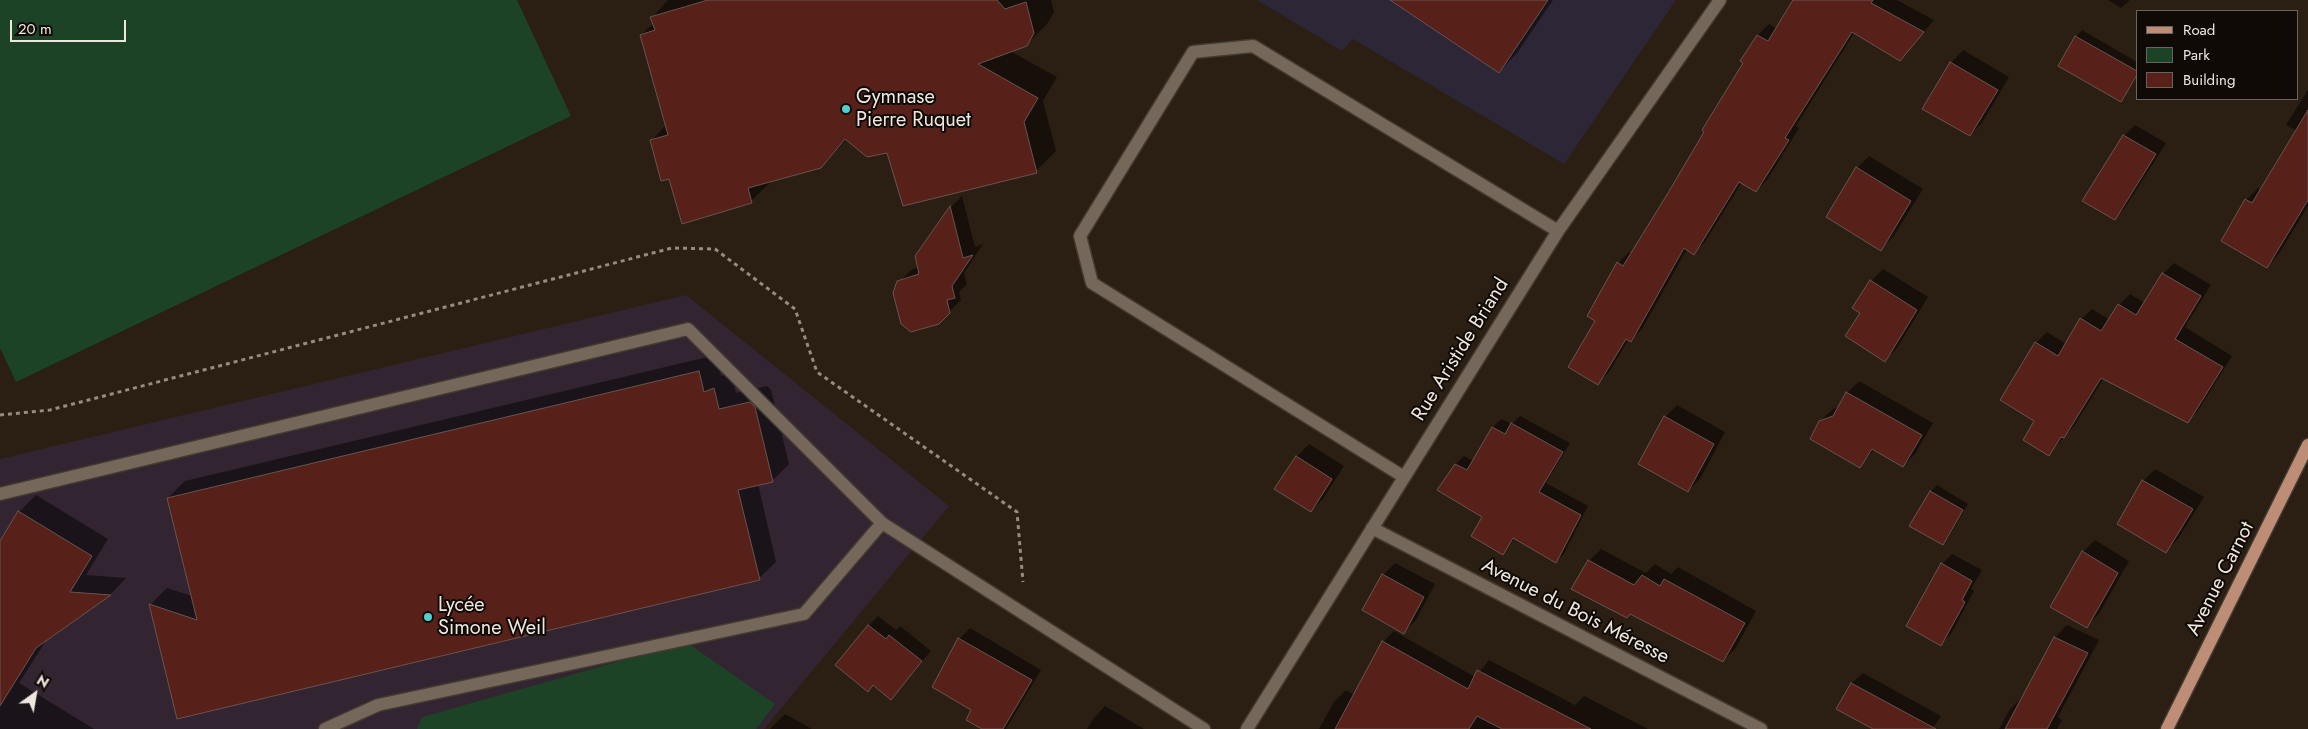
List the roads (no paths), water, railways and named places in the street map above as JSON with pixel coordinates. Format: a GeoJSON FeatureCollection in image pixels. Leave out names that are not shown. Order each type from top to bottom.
{"type":"FeatureCollection","features":[{"type":"Feature","properties":{"kind":"main road","name":"Avenue Carnot"},"geometry":{"type":"LineString","coordinates":[[2167,729],[2308,445]]}},
{"type":"Feature","properties":{"kind":"street","name":"Rue Aristide Briand"},"geometry":{"type":"LineString","coordinates":[[1247,729],[1558,231],[1720,0]]}},
{"type":"Feature","properties":{"kind":"street"},"geometry":{"type":"LineString","coordinates":[[1404,477],[1092,283],[1080,236],[1193,52],[1253,46],[1558,231]]}},
{"type":"Feature","properties":{"kind":"street"},"geometry":{"type":"LineString","coordinates":[[0,494],[688,329],[882,523],[1204,729]]}},
{"type":"Feature","properties":{"kind":"street"},"geometry":{"type":"LineString","coordinates":[[324,729],[378,705],[804,614],[882,523]]}},
{"type":"Feature","properties":{"kind":"street","name":"Avenue du Bois Méresse"},"geometry":{"type":"LineString","coordinates":[[1372,528],[1762,729]]}},
{"type":"Feature","properties":{"kind":"place","name":"Gymnase Pierre Ruquet"},"geometry":{"type":"Point","coordinates":[846,109]}},
{"type":"Feature","properties":{"kind":"place","name":"Lycée Simone Weil"},"geometry":{"type":"Point","coordinates":[428,617]}}]}
